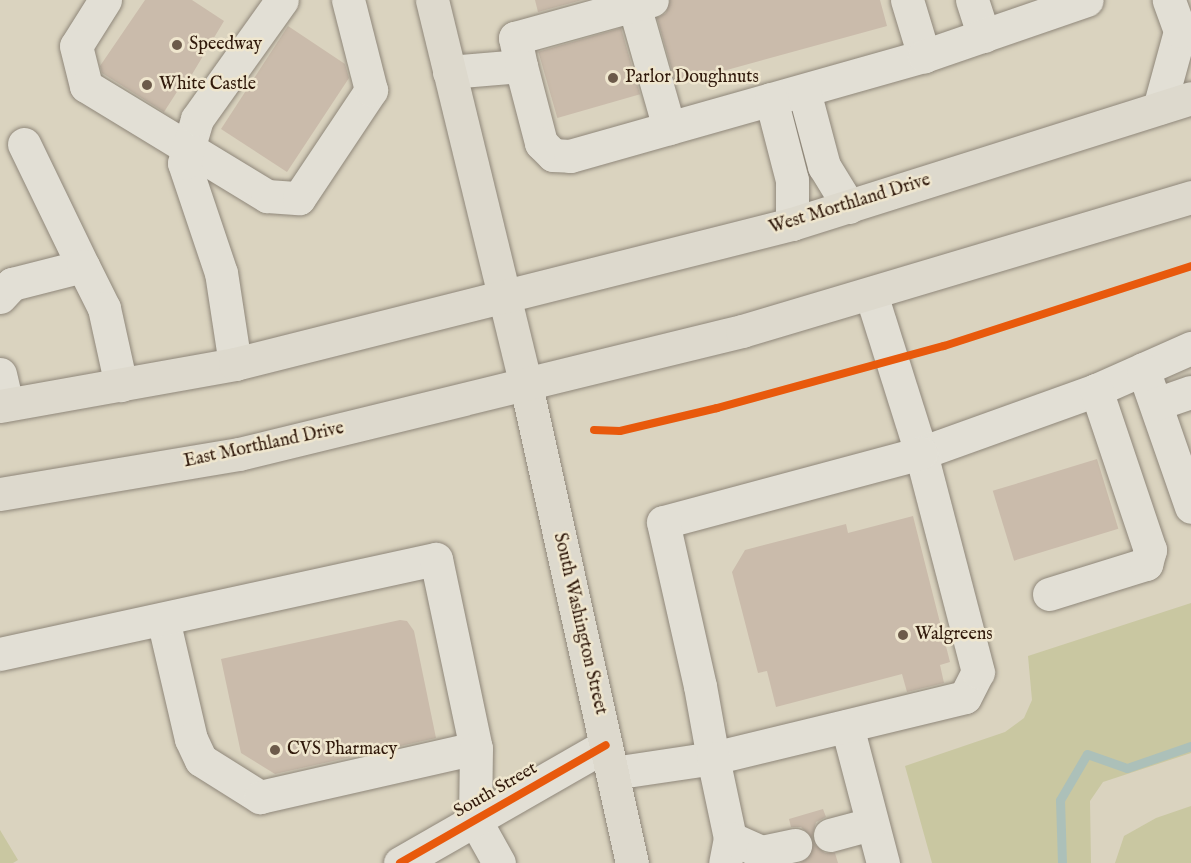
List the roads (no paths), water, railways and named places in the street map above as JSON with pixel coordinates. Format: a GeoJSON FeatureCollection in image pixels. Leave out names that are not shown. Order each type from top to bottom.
{"type":"FeatureCollection","features":[{"type":"Feature","properties":{"kind":"main road","name":"South Washington Street"},"geometry":{"type":"LineString","coordinates":[[432,0],[526,385],[632,863]]}},
{"type":"Feature","properties":{"kind":"main road","name":"West Morthland Drive"},"geometry":{"type":"LineString","coordinates":[[504,297],[792,224],[1191,98]]}},
{"type":"Feature","properties":{"kind":"main road"},"geometry":{"type":"LineString","coordinates":[[526,385],[742,332],[1191,197]]}},
{"type":"Feature","properties":{"kind":"main road"},"geometry":{"type":"LineString","coordinates":[[2,395],[120,385],[235,364],[504,297]]}},
{"type":"Feature","properties":{"kind":"main road","name":"East Morthland Drive"},"geometry":{"type":"LineString","coordinates":[[0,494],[239,454],[526,385]]}},
{"type":"Feature","properties":{"kind":"street"},"geometry":{"type":"LineString","coordinates":[[105,0],[76,46],[86,86],[267,196],[299,198],[371,90],[348,0]]}},
{"type":"Feature","properties":{"kind":"street"},"geometry":{"type":"LineString","coordinates":[[907,0],[924,56]]}},
{"type":"Feature","properties":{"kind":"street"},"geometry":{"type":"LineString","coordinates":[[972,0],[984,36]]}},
{"type":"Feature","properties":{"kind":"street"},"geometry":{"type":"LineString","coordinates":[[669,128],[643,2],[515,38],[541,143],[553,154],[570,156],[924,56],[1087,0]]}},
{"type":"Feature","properties":{"kind":"street"},"geometry":{"type":"LineString","coordinates":[[1159,108],[1180,31],[1169,0]]}},
{"type":"Feature","properties":{"kind":"street"},"geometry":{"type":"LineString","coordinates":[[235,364],[221,273],[184,163],[197,119],[276,2]]}},
{"type":"Feature","properties":{"kind":"street"},"geometry":{"type":"LineString","coordinates":[[449,72],[521,66]]}},
{"type":"Feature","properties":{"kind":"street"},"geometry":{"type":"LineString","coordinates":[[804,90],[824,166],[849,207]]}},
{"type":"Feature","properties":{"kind":"street"},"geometry":{"type":"LineString","coordinates":[[771,99],[792,180],[792,224]]}},
{"type":"Feature","properties":{"kind":"street"},"geometry":{"type":"LineString","coordinates":[[24,144],[104,308],[120,385]]}},
{"type":"Feature","properties":{"kind":"street"},"geometry":{"type":"LineString","coordinates":[[0,297],[12,284],[82,266]]}},
{"type":"Feature","properties":{"kind":"street"},"geometry":{"type":"LineString","coordinates":[[610,759],[713,758],[965,697],[978,672],[921,453],[871,294]]}},
{"type":"Feature","properties":{"kind":"street"},"geometry":{"type":"LineString","coordinates":[[795,845],[762,852],[727,850],[713,758],[663,522],[921,453],[1096,390],[1191,348]]}},
{"type":"Feature","properties":{"kind":"street"},"geometry":{"type":"LineString","coordinates":[[1143,369],[1191,507]]}},
{"type":"Feature","properties":{"kind":"street"},"geometry":{"type":"LineString","coordinates":[[1049,594],[1146,564],[1150,550],[1096,390]]}},
{"type":"Feature","properties":{"kind":"street"},"geometry":{"type":"LineString","coordinates":[[1156,404],[1191,392]]}},
{"type":"Feature","properties":{"kind":"street"},"geometry":{"type":"LineString","coordinates":[[0,654],[436,559],[476,748],[475,820],[499,863]]}},
{"type":"Feature","properties":{"kind":"street"},"geometry":{"type":"LineString","coordinates":[[163,619],[191,739],[201,760],[260,797],[476,748]]}},
{"type":"Feature","properties":{"kind":"street"},"geometry":{"type":"LineString","coordinates":[[847,726],[883,863]]}},
{"type":"Feature","properties":{"kind":"street","name":"South Street"},"geometry":{"type":"LineString","coordinates":[[400,863],[475,820],[610,759]]}},
{"type":"Feature","properties":{"kind":"street"},"geometry":{"type":"LineString","coordinates":[[830,835],[871,824]]}},
{"type":"Feature","properties":{"kind":"waterway"},"geometry":{"type":"LineString","coordinates":[[1062,863],[1060,800],[1087,754],[1127,768],[1191,746]]}},
{"type":"Feature","properties":{"kind":"place","name":"Speedway"},"geometry":{"type":"Point","coordinates":[177,45]}},
{"type":"Feature","properties":{"kind":"place","name":"Parlor Doughnuts"},"geometry":{"type":"Point","coordinates":[613,78]}},
{"type":"Feature","properties":{"kind":"place","name":"White Castle"},"geometry":{"type":"Point","coordinates":[147,85]}},
{"type":"Feature","properties":{"kind":"place","name":"Walgreens"},"geometry":{"type":"Point","coordinates":[903,635]}},
{"type":"Feature","properties":{"kind":"place","name":"CVS Pharmacy"},"geometry":{"type":"Point","coordinates":[275,750]}}]}
